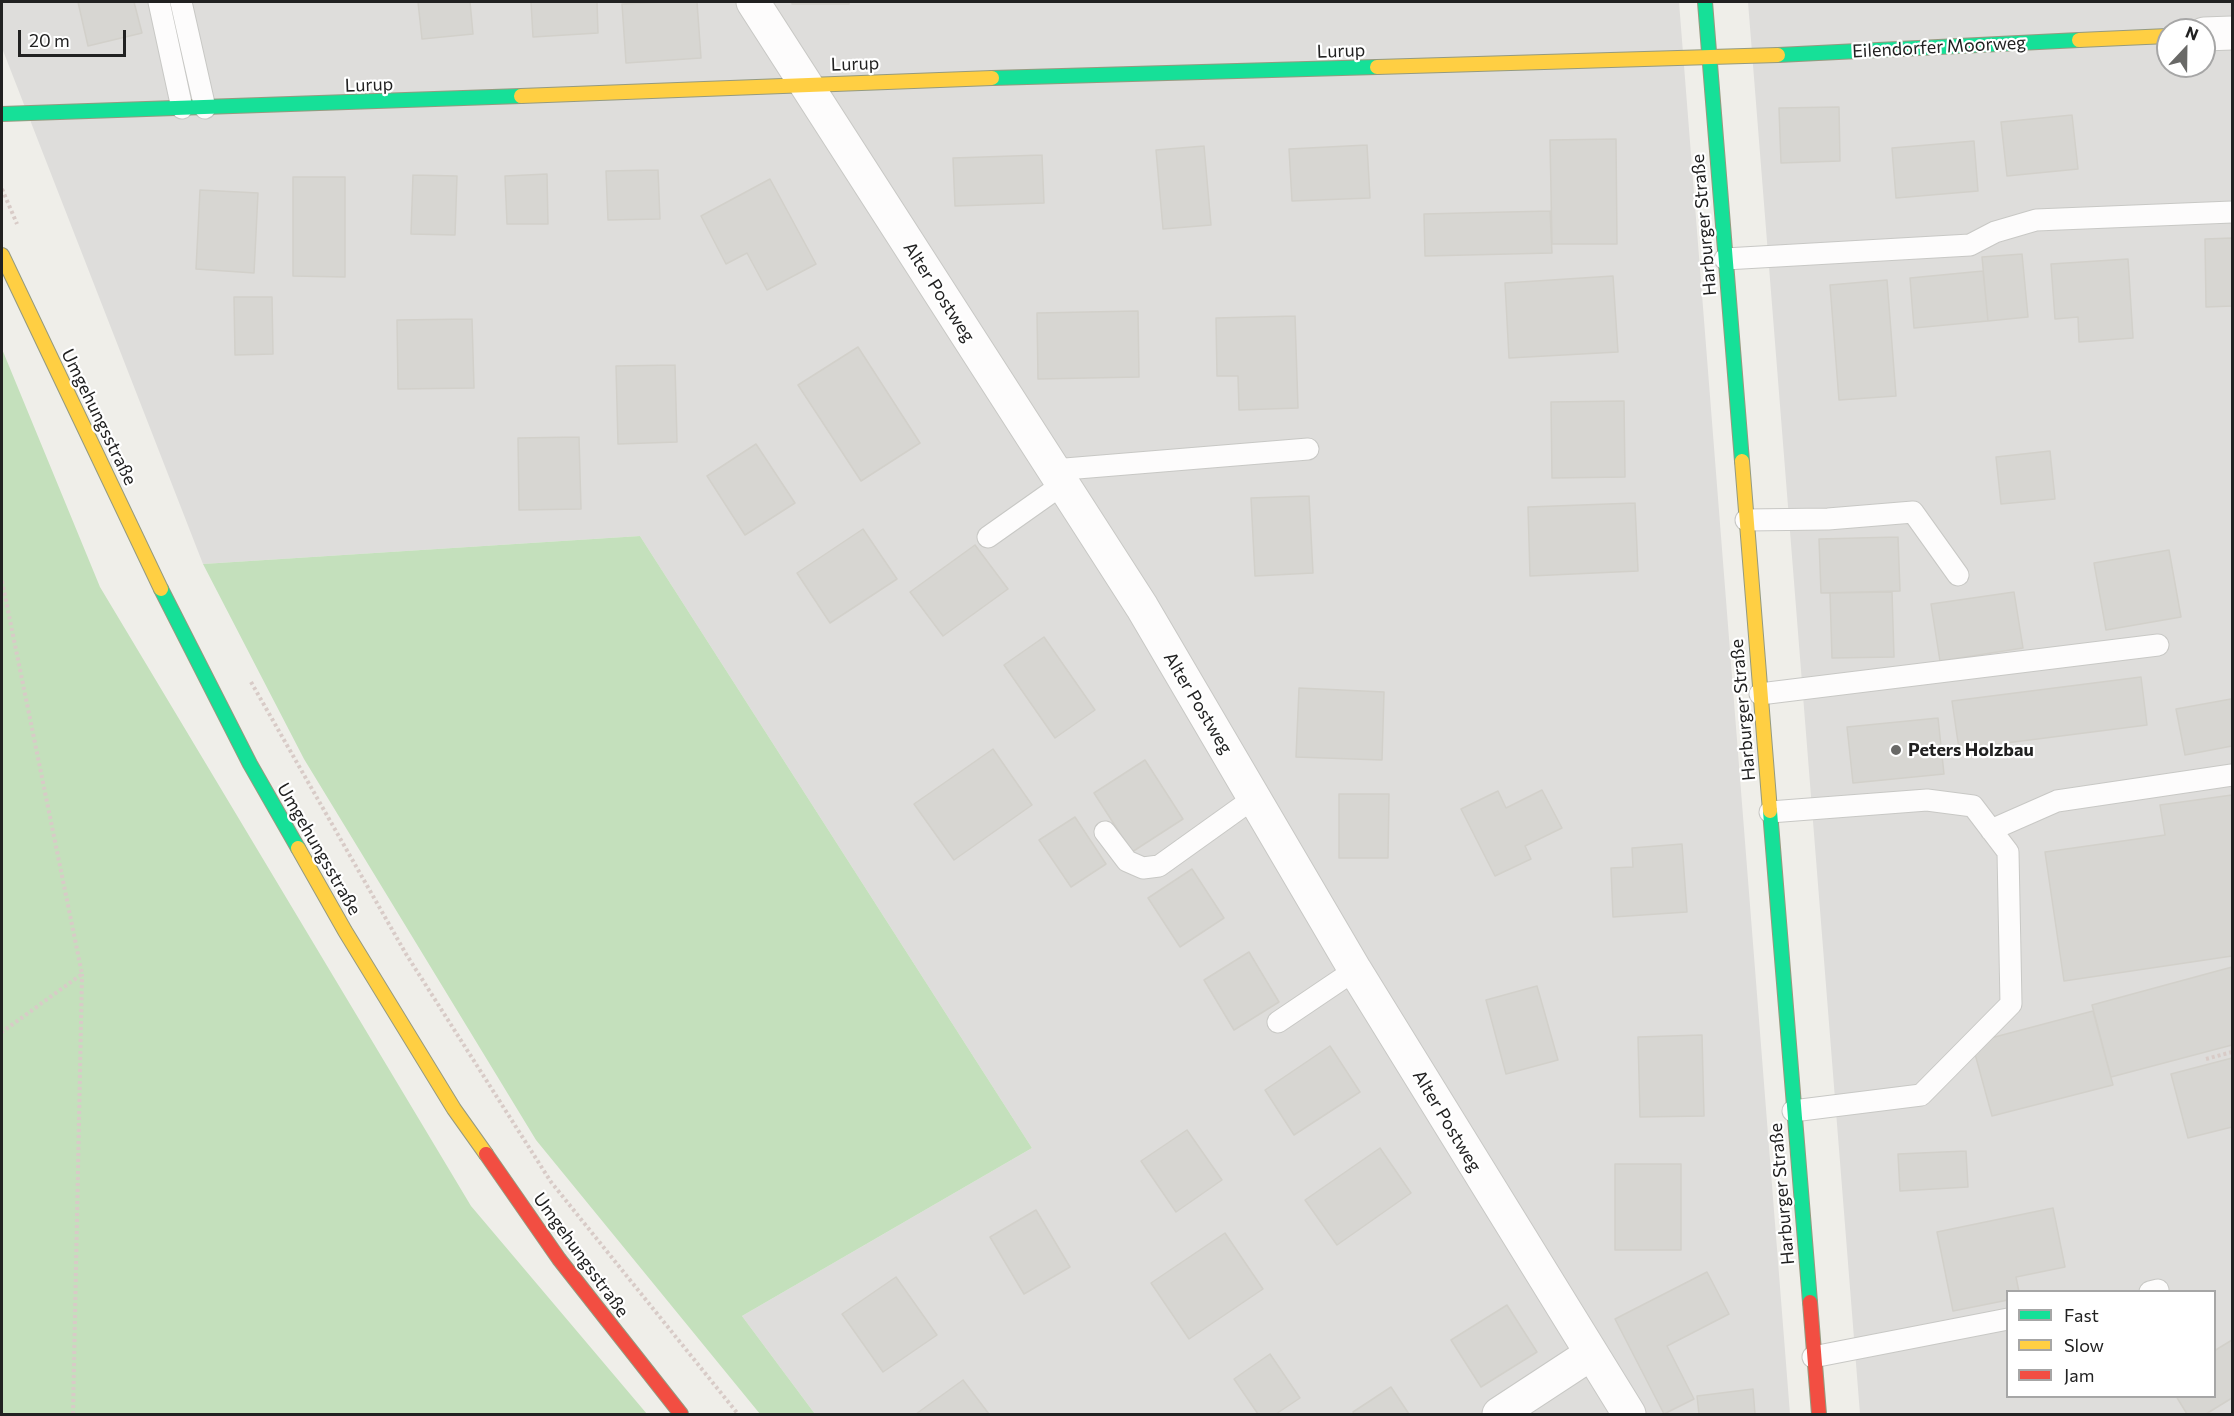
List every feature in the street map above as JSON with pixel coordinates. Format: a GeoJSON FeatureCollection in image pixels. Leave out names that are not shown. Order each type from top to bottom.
{"type":"FeatureCollection","features":[{"type":"Feature","properties":{"kind":"street","name":"Alter Postweg"},"geometry":{"type":"LineString","coordinates":[[753,2],[1142,607],[1355,970],[1589,1355],[1629,1414]]}},
{"type":"Feature","properties":{"kind":"street","name":"Harburger Straße"},"geometry":{"type":"LineString","coordinates":[[1705,2],[1819,1414]]}},
{"type":"Feature","properties":{"kind":"street"},"geometry":{"type":"LineString","coordinates":[[2216,34],[2232,33]]}},
{"type":"Feature","properties":{"kind":"street","name":"Eilendorfer Moorweg"},"geometry":{"type":"LineString","coordinates":[[1709,58],[2156,37]]}},
{"type":"Feature","properties":{"kind":"street","name":"Lurup"},"geometry":{"type":"LineString","coordinates":[[2,114],[205,108],[805,83],[1709,58]]}},
{"type":"Feature","properties":{"kind":"street","name":"Umgehungsstraße"},"geometry":{"type":"LineString","coordinates":[[2,255],[175,618],[250,764],[345,931],[461,1118],[559,1259],[681,1414]]}},
{"type":"Feature","properties":{"kind":"street"},"geometry":{"type":"LineString","coordinates":[[1499,1414],[1589,1355]]}},
{"type":"Feature","properties":{"kind":"lane"},"geometry":{"type":"LineString","coordinates":[[159,2],[182,108]]}},
{"type":"Feature","properties":{"kind":"lane"},"geometry":{"type":"LineString","coordinates":[[181,2],[205,108]]}},
{"type":"Feature","properties":{"kind":"lane"},"geometry":{"type":"LineString","coordinates":[[1725,259],[1970,245],[1995,232],[2036,220],[2232,212]]}},
{"type":"Feature","properties":{"kind":"lane"},"geometry":{"type":"LineString","coordinates":[[988,537],[1058,477],[1308,449]]}},
{"type":"Feature","properties":{"kind":"lane"},"geometry":{"type":"LineString","coordinates":[[1746,520],[1828,519],[1913,512],[1958,574]]}},
{"type":"Feature","properties":{"kind":"lane"},"geometry":{"type":"LineString","coordinates":[[1760,694],[2158,645]]}},
{"type":"Feature","properties":{"kind":"lane"},"geometry":{"type":"LineString","coordinates":[[1991,830],[2057,801],[2232,775]]}},
{"type":"Feature","properties":{"kind":"lane"},"geometry":{"type":"LineString","coordinates":[[1105,832],[1127,861],[1143,868],[1159,866],[1254,798]]}},
{"type":"Feature","properties":{"kind":"lane"},"geometry":{"type":"LineString","coordinates":[[1770,812],[1927,800],[1972,806],[2008,852],[2012,1004],[1921,1095],[1793,1111]]}},
{"type":"Feature","properties":{"kind":"lane"},"geometry":{"type":"LineString","coordinates":[[1278,1022],[1355,970]]}},
{"type":"Feature","properties":{"kind":"lane"},"geometry":{"type":"LineString","coordinates":[[1813,1357],[2006,1319]]}},
{"type":"Feature","properties":{"kind":"path"},"geometry":{"type":"LineString","coordinates":[[2,189],[21,232]]}},
{"type":"Feature","properties":{"kind":"path"},"geometry":{"type":"LineString","coordinates":[[2,581],[82,974],[73,1414]]}},
{"type":"Feature","properties":{"kind":"path"},"geometry":{"type":"LineString","coordinates":[[246,674],[406,954],[551,1182],[738,1414]]}},
{"type":"Feature","properties":{"kind":"path"},"geometry":{"type":"LineString","coordinates":[[2,1032],[82,974]]}},
{"type":"Feature","properties":{"kind":"path"},"geometry":{"type":"LineString","coordinates":[[2206,1059],[2232,1052]]}},
{"type":"Feature","properties":{"kind":"shaded area"},"geometry":{"type":"Polygon","coordinates":[[[2,2],[1679,2],[1790,1414],[815,1414],[742,1316],[1032,1148],[640,536],[203,564],[2,48],[2,2]]]}},
{"type":"Feature","properties":{"kind":"shaded area"},"geometry":{"type":"Polygon","coordinates":[[[1748,2],[2232,2],[2232,1414],[1860,1414],[1748,2]]]}},
{"type":"Feature","properties":{"kind":"green space"},"geometry":{"type":"Polygon","coordinates":[[[2,349],[100,587],[471,1206],[647,1414],[2,1414],[2,349]]]}},
{"type":"Feature","properties":{"kind":"green space"},"geometry":{"type":"Polygon","coordinates":[[[640,536],[1032,1148],[742,1316],[815,1414],[760,1414],[536,1140],[304,759],[203,564],[640,536]]]}},
{"type":"Feature","properties":{"kind":"building"},"geometry":{"type":"Polygon","coordinates":[[[78,2],[134,2],[142,33],[88,46],[78,2]]]}},
{"type":"Feature","properties":{"kind":"building"},"geometry":{"type":"Polygon","coordinates":[[[418,2],[470,2],[473,34],[422,39],[418,2]]]}},
{"type":"Feature","properties":{"kind":"building"},"geometry":{"type":"Polygon","coordinates":[[[531,2],[597,2],[598,33],[533,37],[531,2]]]}},
{"type":"Feature","properties":{"kind":"building"},"geometry":{"type":"Polygon","coordinates":[[[697,2],[701,58],[626,63],[622,4],[697,2]]]}},
{"type":"Feature","properties":{"kind":"building"},"geometry":{"type":"Polygon","coordinates":[[[792,2],[849,2],[849,4],[792,4],[792,2]]]}},
{"type":"Feature","properties":{"kind":"building"},"geometry":{"type":"Polygon","coordinates":[[[1839,107],[1840,161],[1781,163],[1779,108],[1839,107]]]}},
{"type":"Feature","properties":{"kind":"building"},"geometry":{"type":"Polygon","coordinates":[[[2072,115],[2078,169],[2007,176],[2001,122],[2072,115]]]}},
{"type":"Feature","properties":{"kind":"building"},"geometry":{"type":"Polygon","coordinates":[[[1616,139],[1617,244],[1552,244],[1550,140],[1616,139]]]}},
{"type":"Feature","properties":{"kind":"building"},"geometry":{"type":"Polygon","coordinates":[[[1974,141],[1978,191],[1896,198],[1892,148],[1974,141]]]}},
{"type":"Feature","properties":{"kind":"building"},"geometry":{"type":"Polygon","coordinates":[[[1367,145],[1370,198],[1292,201],[1289,149],[1367,145]]]}},
{"type":"Feature","properties":{"kind":"building"},"geometry":{"type":"Polygon","coordinates":[[[1204,146],[1211,225],[1163,229],[1156,150],[1204,146]]]}},
{"type":"Feature","properties":{"kind":"building"},"geometry":{"type":"Polygon","coordinates":[[[1042,155],[1044,203],[955,206],[953,158],[1042,155]]]}},
{"type":"Feature","properties":{"kind":"building"},"geometry":{"type":"Polygon","coordinates":[[[658,170],[660,219],[608,220],[606,171],[658,170]]]}},
{"type":"Feature","properties":{"kind":"building"},"geometry":{"type":"Polygon","coordinates":[[[547,174],[548,224],[507,224],[505,176],[547,174]]]}},
{"type":"Feature","properties":{"kind":"building"},"geometry":{"type":"Polygon","coordinates":[[[413,175],[457,176],[455,235],[411,234],[413,175]]]}},
{"type":"Feature","properties":{"kind":"building"},"geometry":{"type":"Polygon","coordinates":[[[293,177],[345,177],[345,277],[293,276],[293,177]]]}},
{"type":"Feature","properties":{"kind":"building"},"geometry":{"type":"Polygon","coordinates":[[[770,179],[816,264],[767,290],[747,253],[726,264],[701,216],[770,179]]]}},
{"type":"Feature","properties":{"kind":"building"},"geometry":{"type":"Polygon","coordinates":[[[200,190],[258,193],[254,273],[196,269],[200,190]]]}},
{"type":"Feature","properties":{"kind":"building"},"geometry":{"type":"Polygon","coordinates":[[[1550,211],[1552,253],[1425,256],[1424,214],[1550,211]]]}},
{"type":"Feature","properties":{"kind":"building"},"geometry":{"type":"Polygon","coordinates":[[[2232,238],[2232,306],[2206,307],[2205,239],[2232,238]]]}},
{"type":"Feature","properties":{"kind":"building"},"geometry":{"type":"Polygon","coordinates":[[[2022,254],[2028,317],[1988,321],[1982,257],[2022,254]]]}},
{"type":"Feature","properties":{"kind":"building"},"geometry":{"type":"Polygon","coordinates":[[[2128,259],[2133,338],[2079,342],[2078,317],[2055,319],[2051,264],[2128,259]]]}},
{"type":"Feature","properties":{"kind":"building"},"geometry":{"type":"Polygon","coordinates":[[[1983,271],[1988,321],[1914,328],[1910,278],[1983,271]]]}},
{"type":"Feature","properties":{"kind":"building"},"geometry":{"type":"Polygon","coordinates":[[[1613,276],[1618,352],[1509,358],[1505,283],[1613,276]]]}},
{"type":"Feature","properties":{"kind":"building"},"geometry":{"type":"Polygon","coordinates":[[[1887,280],[1896,396],[1839,400],[1830,285],[1887,280]]]}},
{"type":"Feature","properties":{"kind":"building"},"geometry":{"type":"Polygon","coordinates":[[[234,297],[272,297],[273,354],[235,355],[234,297]]]}},
{"type":"Feature","properties":{"kind":"building"},"geometry":{"type":"Polygon","coordinates":[[[1138,311],[1139,377],[1038,379],[1037,313],[1138,311]]]}},
{"type":"Feature","properties":{"kind":"building"},"geometry":{"type":"Polygon","coordinates":[[[1295,316],[1298,408],[1239,410],[1238,376],[1217,376],[1216,318],[1295,316]]]}},
{"type":"Feature","properties":{"kind":"building"},"geometry":{"type":"Polygon","coordinates":[[[472,319],[474,388],[398,389],[397,320],[472,319]]]}},
{"type":"Feature","properties":{"kind":"building"},"geometry":{"type":"Polygon","coordinates":[[[858,347],[920,443],[861,481],[798,385],[858,347]]]}},
{"type":"Feature","properties":{"kind":"building"},"geometry":{"type":"Polygon","coordinates":[[[675,365],[677,442],[618,444],[616,366],[675,365]]]}},
{"type":"Feature","properties":{"kind":"building"},"geometry":{"type":"Polygon","coordinates":[[[1624,401],[1625,477],[1552,478],[1551,402],[1624,401]]]}},
{"type":"Feature","properties":{"kind":"building"},"geometry":{"type":"Polygon","coordinates":[[[579,437],[581,509],[519,510],[518,438],[579,437]]]}},
{"type":"Feature","properties":{"kind":"building"},"geometry":{"type":"Polygon","coordinates":[[[756,444],[795,503],[745,535],[707,476],[756,444]]]}},
{"type":"Feature","properties":{"kind":"building"},"geometry":{"type":"Polygon","coordinates":[[[2050,451],[2055,499],[2001,504],[1996,457],[2050,451]]]}},
{"type":"Feature","properties":{"kind":"building"},"geometry":{"type":"Polygon","coordinates":[[[1309,496],[1313,573],[1255,576],[1251,498],[1309,496]]]}},
{"type":"Feature","properties":{"kind":"building"},"geometry":{"type":"Polygon","coordinates":[[[1635,503],[1638,571],[1530,576],[1528,507],[1635,503]]]}},
{"type":"Feature","properties":{"kind":"building"},"geometry":{"type":"Polygon","coordinates":[[[863,529],[897,579],[830,623],[797,573],[863,529]]]}},
{"type":"Feature","properties":{"kind":"building"},"geometry":{"type":"Polygon","coordinates":[[[1898,537],[1900,591],[1821,593],[1819,539],[1898,537]]]}},
{"type":"Feature","properties":{"kind":"building"},"geometry":{"type":"Polygon","coordinates":[[[975,545],[1008,589],[943,636],[910,592],[975,545]]]}},
{"type":"Feature","properties":{"kind":"building"},"geometry":{"type":"Polygon","coordinates":[[[2169,550],[2181,617],[2106,630],[2094,563],[2169,550]]]}},
{"type":"Feature","properties":{"kind":"building"},"geometry":{"type":"Polygon","coordinates":[[[1892,592],[1894,657],[1832,658],[1830,593],[1892,592]]]}},
{"type":"Feature","properties":{"kind":"building"},"geometry":{"type":"Polygon","coordinates":[[[2014,592],[2023,648],[1940,661],[1931,604],[2014,592]]]}},
{"type":"Feature","properties":{"kind":"building"},"geometry":{"type":"Polygon","coordinates":[[[1044,637],[1095,710],[1055,738],[1004,665],[1044,637]]]}},
{"type":"Feature","properties":{"kind":"building"},"geometry":{"type":"Polygon","coordinates":[[[2141,677],[2147,725],[1959,749],[1952,701],[2141,677]]]}},
{"type":"Feature","properties":{"kind":"building"},"geometry":{"type":"Polygon","coordinates":[[[1299,688],[1384,692],[1382,760],[1296,757],[1299,688]]]}},
{"type":"Feature","properties":{"kind":"building"},"geometry":{"type":"Polygon","coordinates":[[[2231,699],[2232,746],[2185,755],[2176,709],[2231,699]]]}},
{"type":"Feature","properties":{"kind":"building","name":"Peters Holzbau"},"geometry":{"type":"Polygon","coordinates":[[[1938,718],[1944,774],[1853,783],[1847,727],[1938,718]]]}},
{"type":"Feature","properties":{"kind":"building"},"geometry":{"type":"Polygon","coordinates":[[[993,749],[1032,805],[954,860],[914,804],[993,749]]]}},
{"type":"Feature","properties":{"kind":"building"},"geometry":{"type":"Polygon","coordinates":[[[1145,760],[1183,819],[1132,852],[1094,793],[1145,760]]]}},
{"type":"Feature","properties":{"kind":"building"},"geometry":{"type":"Polygon","coordinates":[[[1542,790],[1562,828],[1525,846],[1531,859],[1495,876],[1461,809],[1498,791],[1506,808],[1542,790]]]}},
{"type":"Feature","properties":{"kind":"building"},"geometry":{"type":"Polygon","coordinates":[[[1339,794],[1389,794],[1388,858],[1339,858],[1339,794]]]}},
{"type":"Feature","properties":{"kind":"building"},"geometry":{"type":"Polygon","coordinates":[[[2232,795],[2232,956],[2064,981],[2045,852],[2165,835],[2160,805],[2232,795]]]}},
{"type":"Feature","properties":{"kind":"building"},"geometry":{"type":"Polygon","coordinates":[[[1075,817],[1106,864],[1071,887],[1039,840],[1075,817]]]}},
{"type":"Feature","properties":{"kind":"building"},"geometry":{"type":"Polygon","coordinates":[[[1682,844],[1687,912],[1613,917],[1611,868],[1633,867],[1632,848],[1682,844]]]}},
{"type":"Feature","properties":{"kind":"building"},"geometry":{"type":"Polygon","coordinates":[[[1192,869],[1224,918],[1180,947],[1148,898],[1192,869]]]}},
{"type":"Feature","properties":{"kind":"building"},"geometry":{"type":"Polygon","coordinates":[[[1249,952],[1279,1002],[1234,1030],[1204,980],[1249,952]]]}},
{"type":"Feature","properties":{"kind":"building"},"geometry":{"type":"Polygon","coordinates":[[[2232,967],[2232,1045],[2111,1077],[2092,1005],[2232,967]]]}},
{"type":"Feature","properties":{"kind":"building"},"geometry":{"type":"Polygon","coordinates":[[[1537,986],[1558,1060],[1506,1074],[1486,1000],[1537,986]]]}},
{"type":"Feature","properties":{"kind":"building"},"geometry":{"type":"Polygon","coordinates":[[[2093,1011],[2113,1085],[1992,1116],[1972,1043],[2093,1011]]]}},
{"type":"Feature","properties":{"kind":"building"},"geometry":{"type":"Polygon","coordinates":[[[1702,1035],[1704,1116],[1640,1117],[1638,1037],[1702,1035]]]}},
{"type":"Feature","properties":{"kind":"building"},"geometry":{"type":"Polygon","coordinates":[[[1330,1046],[1360,1092],[1294,1135],[1265,1090],[1330,1046]]]}},
{"type":"Feature","properties":{"kind":"building"},"geometry":{"type":"Polygon","coordinates":[[[2232,1058],[2232,1127],[2188,1138],[2171,1074],[2232,1058]]]}},
{"type":"Feature","properties":{"kind":"building"},"geometry":{"type":"Polygon","coordinates":[[[1187,1130],[1222,1180],[1176,1212],[1141,1161],[1187,1130]]]}},
{"type":"Feature","properties":{"kind":"building"},"geometry":{"type":"Polygon","coordinates":[[[1380,1148],[1411,1193],[1337,1245],[1305,1200],[1380,1148]]]}},
{"type":"Feature","properties":{"kind":"building"},"geometry":{"type":"Polygon","coordinates":[[[1966,1151],[1968,1187],[1900,1191],[1898,1154],[1966,1151]]]}},
{"type":"Feature","properties":{"kind":"building"},"geometry":{"type":"Polygon","coordinates":[[[1615,1164],[1681,1164],[1681,1250],[1615,1250],[1615,1164]]]}},
{"type":"Feature","properties":{"kind":"building"},"geometry":{"type":"Polygon","coordinates":[[[2053,1208],[2065,1267],[2016,1277],[2019,1290],[2006,1290],[2006,1300],[1953,1311],[1937,1232],[2053,1208]]]}},
{"type":"Feature","properties":{"kind":"building"},"geometry":{"type":"Polygon","coordinates":[[[1036,1210],[1070,1267],[1024,1294],[990,1237],[1036,1210]]]}},
{"type":"Feature","properties":{"kind":"building"},"geometry":{"type":"Polygon","coordinates":[[[1225,1233],[1263,1289],[1189,1339],[1151,1283],[1225,1233]]]}},
{"type":"Feature","properties":{"kind":"building"},"geometry":{"type":"Polygon","coordinates":[[[1707,1272],[1729,1314],[1667,1346],[1694,1399],[1664,1414],[1615,1319],[1707,1272]]]}},
{"type":"Feature","properties":{"kind":"building"},"geometry":{"type":"Polygon","coordinates":[[[896,1277],[937,1335],[883,1372],[842,1314],[896,1277]]]}},
{"type":"Feature","properties":{"kind":"building"},"geometry":{"type":"Polygon","coordinates":[[[1507,1305],[1537,1352],[1481,1387],[1451,1340],[1507,1305]]]}},
{"type":"Feature","properties":{"kind":"building"},"geometry":{"type":"Polygon","coordinates":[[[2232,1340],[2232,1398],[2206,1414],[2187,1414],[2177,1398],[2216,1398],[2216,1350],[2232,1340]]]}},
{"type":"Feature","properties":{"kind":"building"},"geometry":{"type":"Polygon","coordinates":[[[1270,1354],[1300,1398],[1276,1414],[1258,1414],[1234,1379],[1270,1354]]]}},
{"type":"Feature","properties":{"kind":"building"},"geometry":{"type":"Polygon","coordinates":[[[963,1380],[989,1414],[916,1414],[963,1380]]]}},
{"type":"Feature","properties":{"kind":"building"},"geometry":{"type":"Polygon","coordinates":[[[1391,1387],[1409,1414],[1354,1414],[1353,1412],[1391,1387]]]}},
{"type":"Feature","properties":{"kind":"building"},"geometry":{"type":"Polygon","coordinates":[[[1753,1389],[1755,1414],[1699,1414],[1697,1396],[1753,1389]]]}},
{"type":"Feature","properties":{"kind":"traffic: fast"},"geometry":{"type":"LineString","coordinates":[[1705,2],[1742,461]]}},
{"type":"Feature","properties":{"kind":"traffic: fast"},"geometry":{"type":"LineString","coordinates":[[1778,55],[2079,40]]}},
{"type":"Feature","properties":{"kind":"traffic: fast"},"geometry":{"type":"LineString","coordinates":[[992,78],[1377,67]]}},
{"type":"Feature","properties":{"kind":"traffic: fast"},"geometry":{"type":"LineString","coordinates":[[2,114],[521,96]]}},
{"type":"Feature","properties":{"kind":"traffic: fast"},"geometry":{"type":"LineString","coordinates":[[161,589],[250,764],[298,848]]}},
{"type":"Feature","properties":{"kind":"traffic: fast"},"geometry":{"type":"LineString","coordinates":[[1770,811],[1810,1302]]}},
{"type":"Feature","properties":{"kind":"traffic: slow"},"geometry":{"type":"LineString","coordinates":[[2079,40],[2156,37]]}},
{"type":"Feature","properties":{"kind":"traffic: slow"},"geometry":{"type":"LineString","coordinates":[[1377,67],[1778,55]]}},
{"type":"Feature","properties":{"kind":"traffic: slow"},"geometry":{"type":"LineString","coordinates":[[521,96],[992,78]]}},
{"type":"Feature","properties":{"kind":"traffic: slow"},"geometry":{"type":"LineString","coordinates":[[2,255],[161,589]]}},
{"type":"Feature","properties":{"kind":"traffic: slow"},"geometry":{"type":"LineString","coordinates":[[1742,461],[1770,811]]}},
{"type":"Feature","properties":{"kind":"traffic: slow"},"geometry":{"type":"LineString","coordinates":[[298,848],[345,931],[454,1109],[486,1154]]}},
{"type":"Feature","properties":{"kind":"traffic: jam"},"geometry":{"type":"LineString","coordinates":[[486,1154],[559,1259],[681,1414]]}},
{"type":"Feature","properties":{"kind":"traffic: jam"},"geometry":{"type":"LineString","coordinates":[[1810,1302],[1819,1414]]}},
{"type":"Feature","properties":{"kind":"place","name":"Peters Holzbau"},"geometry":{"type":"Point","coordinates":[1896,750]}}]}
